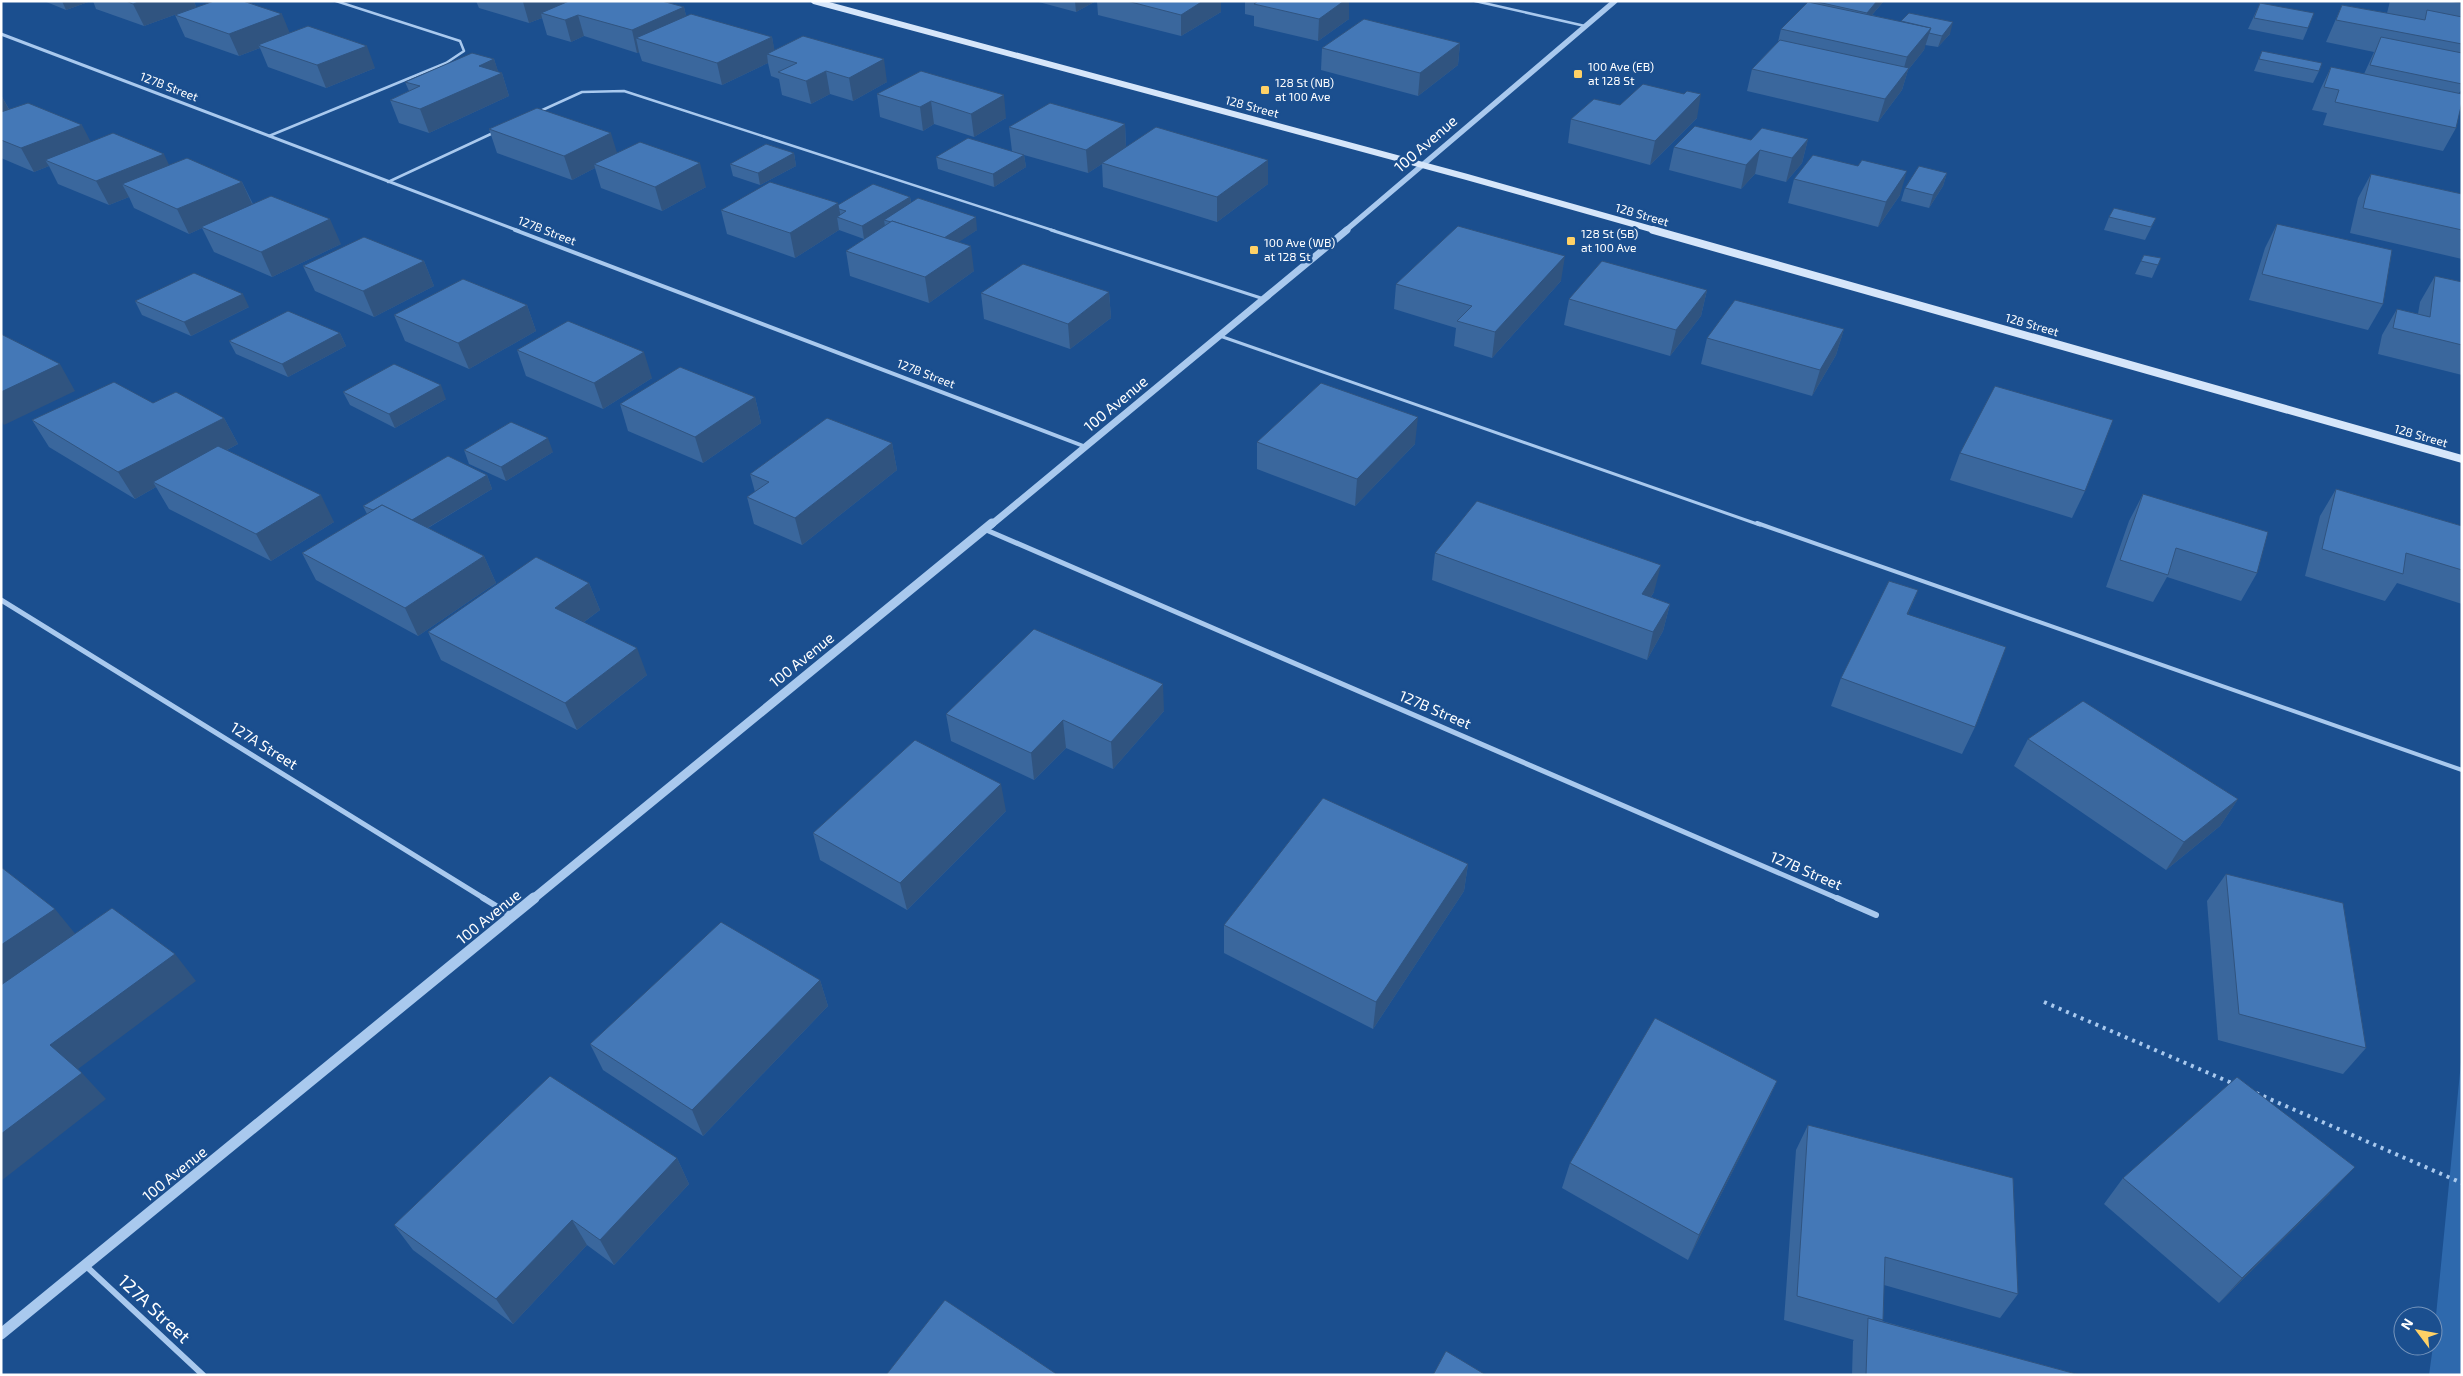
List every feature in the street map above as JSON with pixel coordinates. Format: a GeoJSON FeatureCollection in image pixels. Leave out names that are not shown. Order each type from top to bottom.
{"type":"FeatureCollection","features":[{"type":"Feature","properties":{"kind":"main road","name":"128 Street"},"geometry":{"type":"LineString","coordinates":[[814,1],[1423,165],[2462,459]]}},
{"type":"Feature","properties":{"kind":"street","name":"100 Avenue"},"geometry":{"type":"LineString","coordinates":[[1,1334],[983,528],[1086,447],[1423,165],[1615,1]]}},
{"type":"Feature","properties":{"kind":"street","name":"127B Street"},"geometry":{"type":"LineString","coordinates":[[1,34],[1086,447]]}},
{"type":"Feature","properties":{"kind":"street","name":"127B Street"},"geometry":{"type":"LineString","coordinates":[[983,528],[1876,915]]}},
{"type":"Feature","properties":{"kind":"street","name":"127A Street"},"geometry":{"type":"LineString","coordinates":[[1,600],[512,915]]}},
{"type":"Feature","properties":{"kind":"street","name":"127A Street"},"geometry":{"type":"LineString","coordinates":[[85,1265],[202,1375]]}},
{"type":"Feature","properties":{"kind":"lane"},"geometry":{"type":"LineString","coordinates":[[270,136],[446,63],[464,51],[460,41],[336,1]]}},
{"type":"Feature","properties":{"kind":"lane"},"geometry":{"type":"LineString","coordinates":[[1475,1],[1586,26]]}},
{"type":"Feature","properties":{"kind":"lane"},"geometry":{"type":"LineString","coordinates":[[538,112],[582,92],[624,91],[1264,299]]}},
{"type":"Feature","properties":{"kind":"lane"},"geometry":{"type":"LineString","coordinates":[[388,182],[494,132]]}},
{"type":"Feature","properties":{"kind":"lane"},"geometry":{"type":"LineString","coordinates":[[1220,336],[2462,770]]}},
{"type":"Feature","properties":{"kind":"path"},"geometry":{"type":"LineString","coordinates":[[2044,1002],[2243,1088]]}},
{"type":"Feature","properties":{"kind":"path"},"geometry":{"type":"LineString","coordinates":[[2252,1092],[2462,1183]]}},
{"type":"Feature","properties":{"kind":"shaded area"},"geometry":{"type":"Polygon","coordinates":[[[2462,1052],[2462,1375],[2429,1375],[2432,1356],[2443,1356],[2443,1306],[2437,1306],[2462,1052]]]}},
{"type":"Feature","properties":{"kind":"building"},"geometry":{"type":"Polygon","coordinates":[[[126,1],[141,1],[133,4],[126,1]]]}},
{"type":"Feature","properties":{"kind":"building"},"geometry":{"type":"Polygon","coordinates":[[[214,1],[243,1],[282,14],[229,34],[175,15],[214,1]]]}},
{"type":"Feature","properties":{"kind":"building"},"geometry":{"type":"Polygon","coordinates":[[[569,1],[662,1],[684,7],[632,30],[578,15],[565,20],[541,13],[569,1]]]}},
{"type":"Feature","properties":{"kind":"building"},"geometry":{"type":"Polygon","coordinates":[[[1127,1],[1203,1],[1181,15],[1127,1]]]}},
{"type":"Feature","properties":{"kind":"building"},"geometry":{"type":"Polygon","coordinates":[[[1258,1],[1344,1],[1319,19],[1254,4],[1258,1]]]}},
{"type":"Feature","properties":{"kind":"building"},"geometry":{"type":"Polygon","coordinates":[[[1813,1],[1877,1],[1867,13],[1813,1]]]}},
{"type":"Feature","properties":{"kind":"building"},"geometry":{"type":"Polygon","coordinates":[[[1808,2],[1931,28],[1907,57],[1781,29],[1808,2]]]}},
{"type":"Feature","properties":{"kind":"building"},"geometry":{"type":"Polygon","coordinates":[[[2260,3],[2314,13],[2308,28],[2254,18],[2260,3]]]}},
{"type":"Feature","properties":{"kind":"building"},"geometry":{"type":"Polygon","coordinates":[[[2342,5],[2425,20],[2427,10],[2462,17],[2462,44],[2336,20],[2342,5]]]}},
{"type":"Feature","properties":{"kind":"building"},"geometry":{"type":"Polygon","coordinates":[[[1909,13],[1953,22],[1942,36],[1929,33],[1931,28],[1901,21],[1909,13]]]}},
{"type":"Feature","properties":{"kind":"building"},"geometry":{"type":"Polygon","coordinates":[[[691,14],[772,37],[717,63],[636,38],[691,14]]]}},
{"type":"Feature","properties":{"kind":"building"},"geometry":{"type":"Polygon","coordinates":[[[1364,19],[1460,43],[1420,73],[1322,48],[1364,19]]]}},
{"type":"Feature","properties":{"kind":"building"},"geometry":{"type":"Polygon","coordinates":[[[308,26],[367,46],[317,65],[258,45],[308,26]]]}},
{"type":"Feature","properties":{"kind":"building"},"geometry":{"type":"Polygon","coordinates":[[[803,36],[884,59],[849,78],[826,71],[806,81],[778,72],[797,63],[767,54],[803,36]]]}},
{"type":"Feature","properties":{"kind":"building"},"geometry":{"type":"Polygon","coordinates":[[[2381,37],[2462,53],[2462,84],[2370,65],[2381,37]]]}},
{"type":"Feature","properties":{"kind":"building"},"geometry":{"type":"Polygon","coordinates":[[[1780,40],[1909,68],[1885,99],[1752,69],[1780,40]]]}},
{"type":"Feature","properties":{"kind":"building"},"geometry":{"type":"Polygon","coordinates":[[[2262,51],[2322,63],[2319,71],[2259,59],[2262,51]]]}},
{"type":"Feature","properties":{"kind":"building"},"geometry":{"type":"Polygon","coordinates":[[[472,53],[494,59],[479,66],[502,73],[420,109],[390,100],[420,86],[405,82],[472,53]]]}},
{"type":"Feature","properties":{"kind":"building"},"geometry":{"type":"Polygon","coordinates":[[[2331,67],[2462,94],[2456,128],[2335,102],[2339,90],[2324,87],[2331,67]]]}},
{"type":"Feature","properties":{"kind":"building"},"geometry":{"type":"Polygon","coordinates":[[[921,71],[1004,95],[971,114],[931,101],[920,107],[877,94],[921,71]]]}},
{"type":"Feature","properties":{"kind":"building"},"geometry":{"type":"Polygon","coordinates":[[[1643,84],[1684,94],[1687,91],[1701,94],[1655,141],[1571,119],[1594,99],[1620,105],[1643,84]]]}},
{"type":"Feature","properties":{"kind":"building"},"geometry":{"type":"Polygon","coordinates":[[[28,103],[82,125],[21,148],[1,140],[1,112],[28,103]]]}},
{"type":"Feature","properties":{"kind":"building"},"geometry":{"type":"Polygon","coordinates":[[[1050,103],[1125,124],[1086,150],[1009,127],[1050,103]]]}},
{"type":"Feature","properties":{"kind":"building"},"geometry":{"type":"Polygon","coordinates":[[[537,108],[611,133],[564,156],[489,129],[537,108]]]}},
{"type":"Feature","properties":{"kind":"building"},"geometry":{"type":"Polygon","coordinates":[[[1695,126],[1751,140],[1762,128],[1808,139],[1792,158],[1760,150],[1746,165],[1674,147],[1695,126]]]}},
{"type":"Feature","properties":{"kind":"building"},"geometry":{"type":"Polygon","coordinates":[[[1156,127],[1268,160],[1217,197],[1102,163],[1156,127]]]}},
{"type":"Feature","properties":{"kind":"building"},"geometry":{"type":"Polygon","coordinates":[[[113,133],[164,154],[96,181],[45,160],[113,133]]]}},
{"type":"Feature","properties":{"kind":"building"},"geometry":{"type":"Polygon","coordinates":[[[968,138],[1024,155],[993,174],[936,157],[968,138]]]}},
{"type":"Feature","properties":{"kind":"building"},"geometry":{"type":"Polygon","coordinates":[[[640,142],[700,163],[655,187],[594,164],[640,142]]]}},
{"type":"Feature","properties":{"kind":"building"},"geometry":{"type":"Polygon","coordinates":[[[766,144],[794,153],[758,173],[730,164],[766,144]]]}},
{"type":"Feature","properties":{"kind":"building"},"geometry":{"type":"Polygon","coordinates":[[[1813,155],[1858,166],[1862,160],[1907,171],[1886,202],[1794,179],[1813,155]]]}},
{"type":"Feature","properties":{"kind":"building"},"geometry":{"type":"Polygon","coordinates":[[[187,158],[242,182],[177,209],[122,184],[187,158]]]}},
{"type":"Feature","properties":{"kind":"building"},"geometry":{"type":"Polygon","coordinates":[[[1919,166],[1947,173],[1933,195],[1905,188],[1919,166]]]}},
{"type":"Feature","properties":{"kind":"building"},"geometry":{"type":"Polygon","coordinates":[[[2371,174],[2462,194],[2462,230],[2363,208],[2371,174]]]}},
{"type":"Feature","properties":{"kind":"building"},"geometry":{"type":"Polygon","coordinates":[[[770,182],[838,203],[790,233],[721,210],[770,182]]]}},
{"type":"Feature","properties":{"kind":"building"},"geometry":{"type":"Polygon","coordinates":[[[873,184],[910,197],[862,226],[837,217],[846,211],[839,209],[838,205],[873,184]]]}},
{"type":"Feature","properties":{"kind":"building"},"geometry":{"type":"Polygon","coordinates":[[[271,196],[330,219],[261,252],[201,227],[271,196]]]}},
{"type":"Feature","properties":{"kind":"building"},"geometry":{"type":"Polygon","coordinates":[[[918,198],[976,217],[944,238],[884,220],[918,198]]]}},
{"type":"Feature","properties":{"kind":"building"},"geometry":{"type":"Polygon","coordinates":[[[2114,208],[2156,218],[2151,227],[2109,217],[2114,208]]]}},
{"type":"Feature","properties":{"kind":"building"},"geometry":{"type":"Polygon","coordinates":[[[892,221],[971,246],[925,277],[846,251],[892,221]]]}},
{"type":"Feature","properties":{"kind":"building"},"geometry":{"type":"Polygon","coordinates":[[[2277,224],[2392,250],[2383,304],[2262,274],[2277,224]]]}},
{"type":"Feature","properties":{"kind":"building"},"geometry":{"type":"Polygon","coordinates":[[[1458,226],[1565,256],[1495,332],[1457,321],[1472,306],[1396,284],[1458,226]]]}},
{"type":"Feature","properties":{"kind":"building"},"geometry":{"type":"Polygon","coordinates":[[[364,237],[424,261],[363,291],[303,266],[364,237]]]}},
{"type":"Feature","properties":{"kind":"building"},"geometry":{"type":"Polygon","coordinates":[[[2144,255],[2161,258],[2158,265],[2141,261],[2144,255]]]}},
{"type":"Feature","properties":{"kind":"building"},"geometry":{"type":"Polygon","coordinates":[[[1602,261],[1707,290],[1676,330],[1569,299],[1602,261]]]}},
{"type":"Feature","properties":{"kind":"building"},"geometry":{"type":"Polygon","coordinates":[[[1023,264],[1109,292],[1068,324],[981,293],[1023,264]]]}},
{"type":"Feature","properties":{"kind":"building"},"geometry":{"type":"Polygon","coordinates":[[[194,273],[243,294],[184,322],[135,301],[194,273]]]}},
{"type":"Feature","properties":{"kind":"building"},"geometry":{"type":"Polygon","coordinates":[[[2435,276],[2462,282],[2462,345],[2393,328],[2397,309],[2430,317],[2435,276]]]}},
{"type":"Feature","properties":{"kind":"building"},"geometry":{"type":"Polygon","coordinates":[[[463,279],[527,305],[458,343],[394,315],[463,279]]]}},
{"type":"Feature","properties":{"kind":"building"},"geometry":{"type":"Polygon","coordinates":[[[1735,300],[1844,329],[1820,370],[1707,338],[1735,300]]]}},
{"type":"Feature","properties":{"kind":"building"},"geometry":{"type":"Polygon","coordinates":[[[288,311],[340,333],[282,364],[229,341],[288,311]]]}},
{"type":"Feature","properties":{"kind":"building"},"geometry":{"type":"Polygon","coordinates":[[[568,321],[644,352],[594,383],[517,350],[568,321]]]}},
{"type":"Feature","properties":{"kind":"building"},"geometry":{"type":"Polygon","coordinates":[[[1,334],[60,364],[1,392],[1,334]]]}},
{"type":"Feature","properties":{"kind":"building"},"geometry":{"type":"Polygon","coordinates":[[[394,364],[441,385],[389,414],[343,392],[394,364]]]}},
{"type":"Feature","properties":{"kind":"building"},"geometry":{"type":"Polygon","coordinates":[[[680,367],[755,397],[695,437],[620,404],[680,367]]]}},
{"type":"Feature","properties":{"kind":"building"},"geometry":{"type":"Polygon","coordinates":[[[114,382],[153,403],[176,392],[224,418],[118,472],[32,420],[114,382]]]}},
{"type":"Feature","properties":{"kind":"building"},"geometry":{"type":"Polygon","coordinates":[[[1321,383],[1418,417],[1357,479],[1257,442],[1321,383]]]}},
{"type":"Feature","properties":{"kind":"building"},"geometry":{"type":"Polygon","coordinates":[[[1995,386],[2113,420],[2085,491],[1960,453],[1995,386]]]}},
{"type":"Feature","properties":{"kind":"building"},"geometry":{"type":"Polygon","coordinates":[[[827,418],[892,443],[795,518],[747,497],[769,482],[750,474],[827,418]]]}},
{"type":"Feature","properties":{"kind":"building"},"geometry":{"type":"Polygon","coordinates":[[[511,422],[548,438],[501,467],[464,450],[511,422]]]}},
{"type":"Feature","properties":{"kind":"building"},"geometry":{"type":"Polygon","coordinates":[[[218,446],[321,495],[256,534],[153,482],[218,446]]]}},
{"type":"Feature","properties":{"kind":"building"},"geometry":{"type":"Polygon","coordinates":[[[448,456],[487,475],[412,520],[382,505],[373,510],[363,506],[448,456]]]}},
{"type":"Feature","properties":{"kind":"building"},"geometry":{"type":"Polygon","coordinates":[[[2336,489],[2462,526],[2462,570],[2406,553],[2403,574],[2322,549],[2336,489]]]}},
{"type":"Feature","properties":{"kind":"building"},"geometry":{"type":"Polygon","coordinates":[[[2143,494],[2268,532],[2257,573],[2176,548],[2168,575],[2120,560],[2143,494]]]}},
{"type":"Feature","properties":{"kind":"building"},"geometry":{"type":"Polygon","coordinates":[[[1477,501],[1661,565],[1642,594],[1670,604],[1653,632],[1435,553],[1477,501]]]}},
{"type":"Feature","properties":{"kind":"building"},"geometry":{"type":"Polygon","coordinates":[[[382,505],[484,556],[405,608],[302,553],[382,505]]]}},
{"type":"Feature","properties":{"kind":"building"},"geometry":{"type":"Polygon","coordinates":[[[536,557],[589,583],[555,608],[637,648],[565,703],[428,632],[536,557]]]}},
{"type":"Feature","properties":{"kind":"building"},"geometry":{"type":"Polygon","coordinates":[[[1889,581],[1918,590],[1907,614],[2006,647],[1975,727],[1841,678],[1889,581]]]}},
{"type":"Feature","properties":{"kind":"building"},"geometry":{"type":"Polygon","coordinates":[[[1034,629],[1163,684],[1111,742],[1063,720],[1031,753],[946,714],[1034,629]]]}},
{"type":"Feature","properties":{"kind":"building"},"geometry":{"type":"Polygon","coordinates":[[[2083,701],[2238,799],[2184,842],[2028,739],[2083,701]]]}},
{"type":"Feature","properties":{"kind":"building"},"geometry":{"type":"Polygon","coordinates":[[[915,740],[1001,784],[900,883],[813,833],[915,740]]]}},
{"type":"Feature","properties":{"kind":"building"},"geometry":{"type":"Polygon","coordinates":[[[1323,798],[1468,864],[1376,1002],[1224,925],[1323,798]]]}},
{"type":"Feature","properties":{"kind":"building"},"geometry":{"type":"Polygon","coordinates":[[[1,867],[55,909],[1,945],[1,867]]]}},
{"type":"Feature","properties":{"kind":"building"},"geometry":{"type":"Polygon","coordinates":[[[2226,874],[2343,903],[2366,1048],[2239,1014],[2226,874]]]}},
{"type":"Feature","properties":{"kind":"building"},"geometry":{"type":"Polygon","coordinates":[[[112,908],[175,954],[50,1045],[82,1073],[1,1134],[1,985],[112,908]]]}},
{"type":"Feature","properties":{"kind":"building"},"geometry":{"type":"Polygon","coordinates":[[[721,922],[820,980],[692,1110],[590,1044],[721,922]]]}},
{"type":"Feature","properties":{"kind":"building"},"geometry":{"type":"Polygon","coordinates":[[[1655,1018],[1777,1081],[1699,1235],[1570,1163],[1655,1018]]]}},
{"type":"Feature","properties":{"kind":"building"},"geometry":{"type":"Polygon","coordinates":[[[550,1076],[677,1158],[600,1240],[572,1220],[496,1299],[394,1225],[550,1076]]]}},
{"type":"Feature","properties":{"kind":"building"},"geometry":{"type":"Polygon","coordinates":[[[2237,1077],[2355,1167],[2242,1278],[2123,1178],[2237,1077]]]}},
{"type":"Feature","properties":{"kind":"building"},"geometry":{"type":"Polygon","coordinates":[[[1808,1125],[2013,1178],[2018,1294],[1885,1257],[1883,1320],[1797,1296],[1808,1125]]]}},
{"type":"Feature","properties":{"kind":"building"},"geometry":{"type":"Polygon","coordinates":[[[945,1300],[1058,1375],[886,1375],[945,1300]]]}},
{"type":"Feature","properties":{"kind":"building"},"geometry":{"type":"Polygon","coordinates":[[[1868,1318],[2080,1375],[1866,1375],[1868,1318]]]}},
{"type":"Feature","properties":{"kind":"building"},"geometry":{"type":"Polygon","coordinates":[[[1446,1351],[1486,1375],[1433,1375],[1446,1351]]]}},
{"type":"Feature","properties":{"kind":"place","name":"100 Ave (EB) at 128 St"},"geometry":{"type":"Point","coordinates":[1578,74]}},
{"type":"Feature","properties":{"kind":"place","name":"128 St (NB) at 100 Ave"},"geometry":{"type":"Point","coordinates":[1265,90]}},
{"type":"Feature","properties":{"kind":"place","name":"128 St (SB) at 100 Ave"},"geometry":{"type":"Point","coordinates":[1571,241]}},
{"type":"Feature","properties":{"kind":"place","name":"100 Ave (WB) at 128 St"},"geometry":{"type":"Point","coordinates":[1254,250]}}]}
